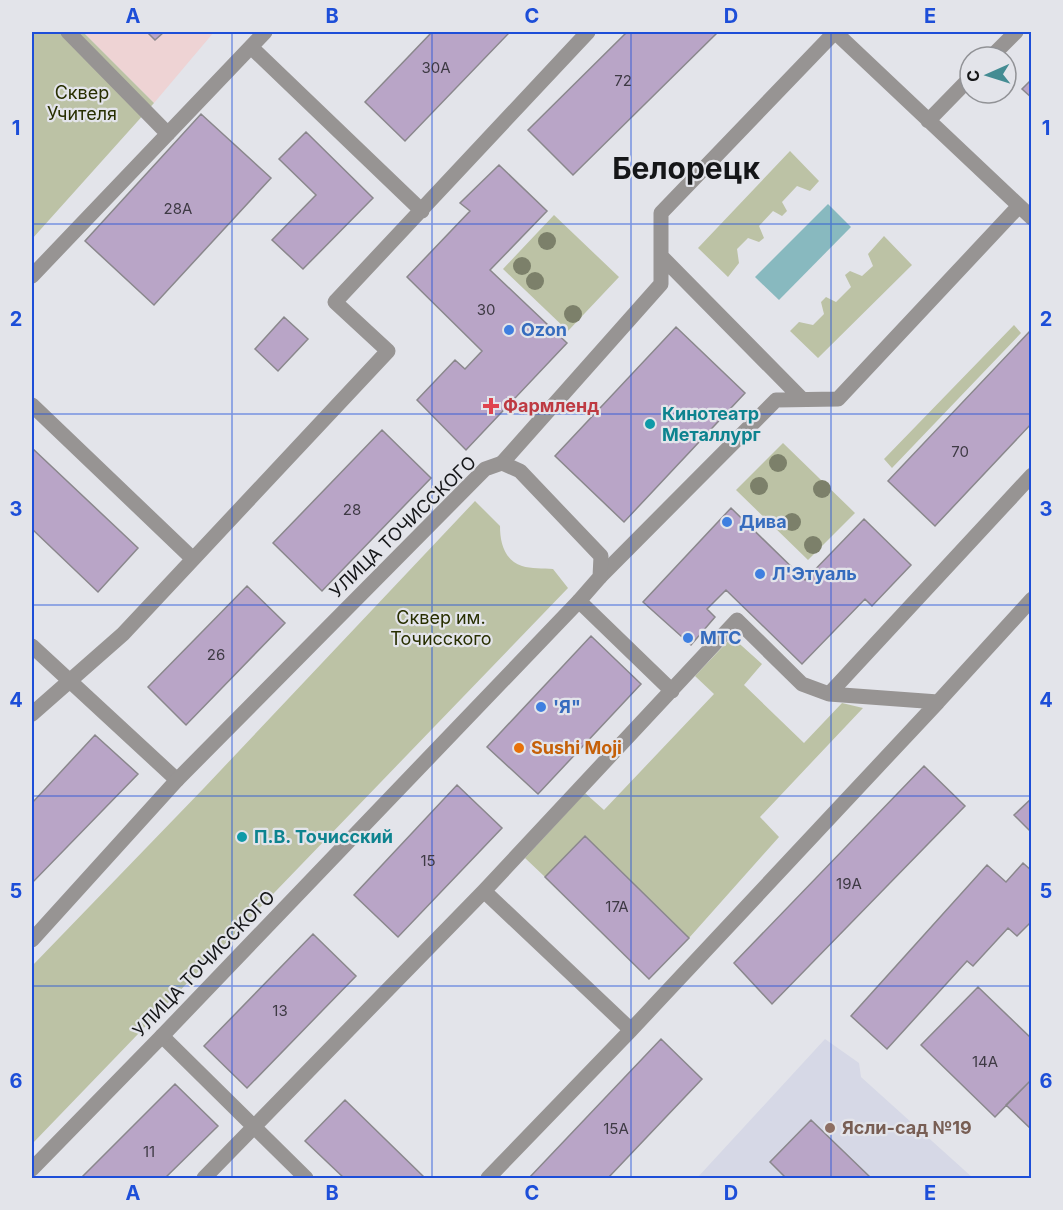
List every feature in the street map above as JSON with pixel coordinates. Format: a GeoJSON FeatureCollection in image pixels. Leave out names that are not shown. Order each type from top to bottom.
{"type":"FeatureCollection","features":[{"type":"Feature","properties":{"kind":"street"},"geometry":{"type":"LineString","coordinates":[[68,32],[168,134]]}},
{"type":"Feature","properties":{"kind":"street"},"geometry":{"type":"LineString","coordinates":[[32,276],[265,32]]}},
{"type":"Feature","properties":{"kind":"street"},"geometry":{"type":"LineString","coordinates":[[32,714],[117,640],[388,351],[335,302],[588,32]]}},
{"type":"Feature","properties":{"kind":"street"},"geometry":{"type":"LineString","coordinates":[[501,463],[661,284],[661,213],[835,32],[1032,218]]}},
{"type":"Feature","properties":{"kind":"street"},"geometry":{"type":"LineString","coordinates":[[1003,45],[1016,32]]}},
{"type":"Feature","properties":{"kind":"street"},"geometry":{"type":"LineString","coordinates":[[250,47],[422,211]]}},
{"type":"Feature","properties":{"kind":"street"},"geometry":{"type":"LineString","coordinates":[[928,121],[958,90]]}},
{"type":"Feature","properties":{"kind":"street"},"geometry":{"type":"LineString","coordinates":[[600,577],[776,400],[838,399],[1018,206]]}},
{"type":"Feature","properties":{"kind":"street"},"geometry":{"type":"LineString","coordinates":[[661,256],[802,399]]}},
{"type":"Feature","properties":{"kind":"street"},"geometry":{"type":"LineString","coordinates":[[32,405],[194,559]]}},
{"type":"Feature","properties":{"kind":"street","name":"УЛИЦА ТОЧИССКОГО"},"geometry":{"type":"LineString","coordinates":[[32,940],[177,780],[485,469],[501,463],[520,471],[601,556],[600,577],[579,601],[32,1169]]}},
{"type":"Feature","properties":{"kind":"street"},"geometry":{"type":"LineString","coordinates":[[829,694],[1032,475]]}},
{"type":"Feature","properties":{"kind":"street"},"geometry":{"type":"LineString","coordinates":[[488,1179],[631,1030],[1032,599]]}},
{"type":"Feature","properties":{"kind":"street"},"geometry":{"type":"LineString","coordinates":[[579,601],[672,691]]}},
{"type":"Feature","properties":{"kind":"street"},"geometry":{"type":"LineString","coordinates":[[204,1179],[484,891],[737,620],[802,684],[829,694],[938,702]]}},
{"type":"Feature","properties":{"kind":"street"},"geometry":{"type":"LineString","coordinates":[[32,646],[177,780]]}},
{"type":"Feature","properties":{"kind":"street"},"geometry":{"type":"LineString","coordinates":[[484,891],[631,1030]]}},
{"type":"Feature","properties":{"kind":"street"},"geometry":{"type":"LineString","coordinates":[[162,1036],[306,1179]]}},
{"type":"Feature","properties":{"kind":"shaded area"},"geometry":{"type":"Polygon","coordinates":[[[83,32],[214,32],[154,103],[83,32]]]}},
{"type":"Feature","properties":{"kind":"shaded area","name":"Ясли-сад №19"},"geometry":{"type":"Polygon","coordinates":[[[825,1039],[859,1063],[861,1077],[973,1178],[697,1178],[825,1039]]]}},
{"type":"Feature","properties":{"kind":"green space","name":"Сквер Учителя"},"geometry":{"type":"Polygon","coordinates":[[[32,32],[83,32],[154,103],[32,239],[32,32]]]}},
{"type":"Feature","properties":{"kind":"green space"},"geometry":{"type":"Polygon","coordinates":[[[790,151],[819,181],[810,191],[797,186],[782,202],[787,211],[782,216],[773,211],[759,226],[764,238],[759,242],[748,238],[737,249],[739,263],[728,277],[698,248],[790,151]]]}},
{"type":"Feature","properties":{"kind":"green space"},"geometry":{"type":"Polygon","coordinates":[[[554,215],[619,277],[568,331],[503,269],[554,215]]]}},
{"type":"Feature","properties":{"kind":"green space"},"geometry":{"type":"Polygon","coordinates":[[[884,236],[912,265],[818,358],[790,331],[799,322],[813,325],[824,314],[821,302],[826,297],[836,302],[851,287],[845,275],[850,271],[862,276],[873,266],[868,254],[884,236]]]}},
{"type":"Feature","properties":{"kind":"green space"},"geometry":{"type":"Polygon","coordinates":[[[1014,325],[1021,333],[892,468],[884,459],[1014,325]]]}},
{"type":"Feature","properties":{"kind":"green space"},"geometry":{"type":"Polygon","coordinates":[[[783,443],[855,513],[808,560],[736,490],[783,443]]]}},
{"type":"Feature","properties":{"kind":"green space","name":"Сквер им. Точисского"},"geometry":{"type":"Polygon","coordinates":[[[475,501],[500,526],[504,550],[511,559],[526,567],[553,569],[568,588],[32,1144],[32,966],[475,501]]]}},
{"type":"Feature","properties":{"kind":"green space"},"geometry":{"type":"Polygon","coordinates":[[[732,637],[762,664],[744,685],[804,743],[842,703],[863,708],[760,817],[779,837],[689,938],[585,836],[545,877],[525,858],[585,793],[604,810],[714,694],[695,676],[732,637]]]}},
{"type":"Feature","properties":{"kind":"water"},"geometry":{"type":"Polygon","coordinates":[[[828,204],[851,227],[779,300],[755,277],[828,204]]]}},
{"type":"Feature","properties":{"kind":"building"},"geometry":{"type":"Polygon","coordinates":[[[147,32],[164,32],[155,40],[147,32]]]}},
{"type":"Feature","properties":{"kind":"building"},"geometry":{"type":"Polygon","coordinates":[[[432,32],[505,32],[508,34],[405,141],[365,102],[432,32]]]}},
{"type":"Feature","properties":{"kind":"building"},"geometry":{"type":"Polygon","coordinates":[[[627,32],[718,32],[573,175],[528,130],[627,32]]]}},
{"type":"Feature","properties":{"kind":"building"},"geometry":{"type":"Polygon","coordinates":[[[1032,79],[1032,98],[1022,89],[1032,79]]]}},
{"type":"Feature","properties":{"kind":"building"},"geometry":{"type":"Polygon","coordinates":[[[201,114],[271,178],[154,305],[85,241],[201,114]]]}},
{"type":"Feature","properties":{"kind":"building"},"geometry":{"type":"Polygon","coordinates":[[[306,132],[373,198],[303,269],[272,240],[316,195],[279,159],[306,132]]]}},
{"type":"Feature","properties":{"kind":"building"},"geometry":{"type":"Polygon","coordinates":[[[499,165],[547,211],[490,270],[567,343],[466,450],[417,400],[455,360],[465,369],[482,351],[407,277],[470,211],[460,203],[499,165]]]}},
{"type":"Feature","properties":{"kind":"building"},"geometry":{"type":"Polygon","coordinates":[[[284,317],[308,339],[278,371],[255,349],[284,317]]]}},
{"type":"Feature","properties":{"kind":"building","name":"Кинотеатр Металлург"},"geometry":{"type":"Polygon","coordinates":[[[676,327],[745,393],[624,522],[555,456],[676,327]]]}},
{"type":"Feature","properties":{"kind":"building"},"geometry":{"type":"Polygon","coordinates":[[[1032,329],[1032,423],[935,526],[888,481],[1032,329]]]}},
{"type":"Feature","properties":{"kind":"building"},"geometry":{"type":"Polygon","coordinates":[[[382,430],[431,478],[322,591],[273,543],[382,430]]]}},
{"type":"Feature","properties":{"kind":"building"},"geometry":{"type":"Polygon","coordinates":[[[32,448],[138,548],[98,592],[32,529],[32,448]]]}},
{"type":"Feature","properties":{"kind":"building"},"geometry":{"type":"Polygon","coordinates":[[[731,508],[805,580],[864,519],[911,565],[872,606],[865,599],[802,664],[726,590],[707,609],[715,617],[691,645],[643,602],[731,508]]]}},
{"type":"Feature","properties":{"kind":"building"},"geometry":{"type":"Polygon","coordinates":[[[247,586],[285,623],[186,725],[148,687],[247,586]]]}},
{"type":"Feature","properties":{"kind":"building"},"geometry":{"type":"Polygon","coordinates":[[[591,636],[641,684],[538,794],[487,747],[591,636]]]}},
{"type":"Feature","properties":{"kind":"building"},"geometry":{"type":"Polygon","coordinates":[[[95,735],[138,774],[32,883],[32,803],[95,735]]]}},
{"type":"Feature","properties":{"kind":"building"},"geometry":{"type":"Polygon","coordinates":[[[924,766],[965,806],[772,1004],[734,963],[924,766]]]}},
{"type":"Feature","properties":{"kind":"building"},"geometry":{"type":"Polygon","coordinates":[[[457,785],[502,828],[398,937],[354,895],[457,785]]]}},
{"type":"Feature","properties":{"kind":"building"},"geometry":{"type":"Polygon","coordinates":[[[1032,798],[1032,833],[1014,815],[1032,798]]]}},
{"type":"Feature","properties":{"kind":"building"},"geometry":{"type":"Polygon","coordinates":[[[585,836],[689,938],[649,979],[545,877],[585,836]]]}},
{"type":"Feature","properties":{"kind":"building"},"geometry":{"type":"Polygon","coordinates":[[[1023,863],[1032,871],[1032,921],[1017,936],[1008,928],[973,966],[967,961],[887,1049],[851,1016],[987,865],[1006,882],[1023,863]]]}},
{"type":"Feature","properties":{"kind":"building"},"geometry":{"type":"Polygon","coordinates":[[[313,934],[356,976],[247,1088],[204,1046],[313,934]]]}},
{"type":"Feature","properties":{"kind":"building"},"geometry":{"type":"Polygon","coordinates":[[[978,987],[1032,1039],[1032,1079],[995,1117],[921,1045],[978,987]]]}},
{"type":"Feature","properties":{"kind":"building"},"geometry":{"type":"Polygon","coordinates":[[[661,1039],[702,1079],[608,1178],[529,1178],[661,1039]]]}},
{"type":"Feature","properties":{"kind":"building"},"geometry":{"type":"Polygon","coordinates":[[[1032,1079],[1032,1130],[1006,1105],[1032,1079]]]}},
{"type":"Feature","properties":{"kind":"building"},"geometry":{"type":"Polygon","coordinates":[[[175,1084],[218,1126],[165,1178],[81,1178],[175,1084]]]}},
{"type":"Feature","properties":{"kind":"building"},"geometry":{"type":"Polygon","coordinates":[[[345,1100],[425,1178],[344,1178],[305,1141],[345,1100]]]}},
{"type":"Feature","properties":{"kind":"building"},"geometry":{"type":"Polygon","coordinates":[[[811,1120],[871,1178],[786,1178],[770,1162],[811,1120]]]}},
{"type":"Feature","properties":{"kind":"place","name":"Ozon"},"geometry":{"type":"Point","coordinates":[509,330]}},
{"type":"Feature","properties":{"kind":"place","name":"Фармленд"},"geometry":{"type":"Point","coordinates":[491,406]}},
{"type":"Feature","properties":{"kind":"place","name":"Кинотеатр Металлург"},"geometry":{"type":"Point","coordinates":[650,424]}},
{"type":"Feature","properties":{"kind":"place","name":"Дива"},"geometry":{"type":"Point","coordinates":[727,522]}},
{"type":"Feature","properties":{"kind":"place","name":"Л'Этуаль"},"geometry":{"type":"Point","coordinates":[760,574]}},
{"type":"Feature","properties":{"kind":"place","name":"МТС"},"geometry":{"type":"Point","coordinates":[688,638]}},
{"type":"Feature","properties":{"kind":"place","name":"'Я\""},"geometry":{"type":"Point","coordinates":[541,707]}},
{"type":"Feature","properties":{"kind":"place","name":"Sushi Moji"},"geometry":{"type":"Point","coordinates":[519,748]}},
{"type":"Feature","properties":{"kind":"place","name":"П.В. Точисский"},"geometry":{"type":"Point","coordinates":[242,837]}},
{"type":"Feature","properties":{"kind":"place","name":"Ясли-сад №19"},"geometry":{"type":"Point","coordinates":[830,1128]}},
{"type":"Feature","properties":{"kind":"district","name":"Белорецк"},"geometry":{"type":"Point","coordinates":[686,169]}}]}
